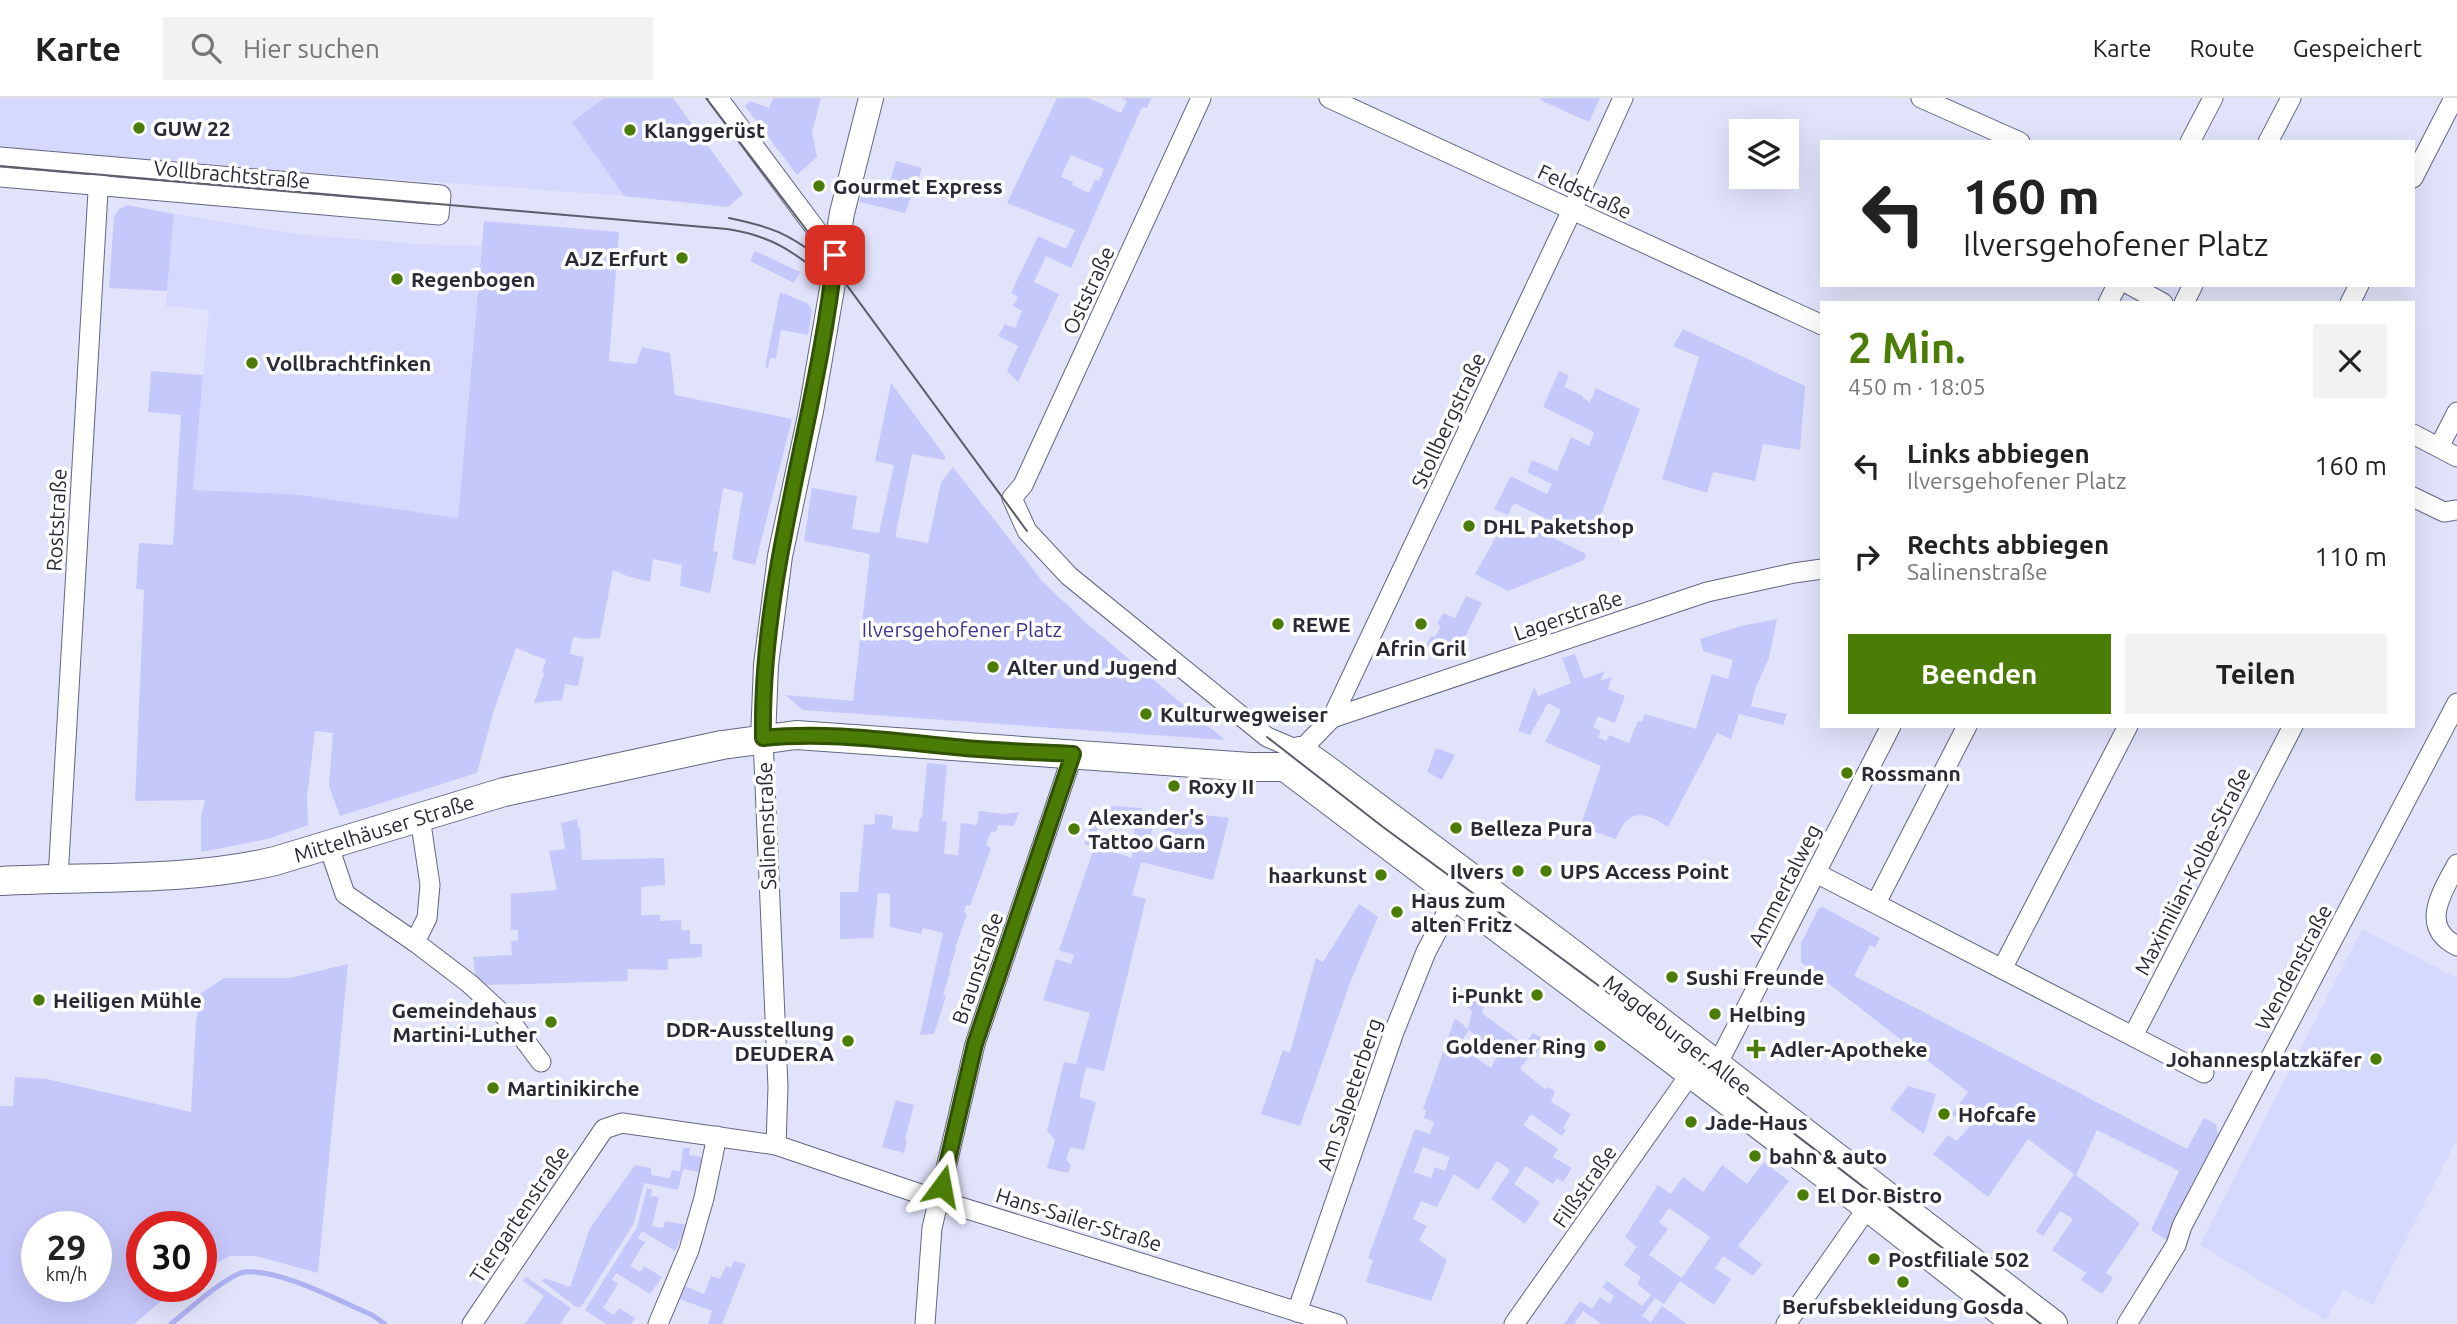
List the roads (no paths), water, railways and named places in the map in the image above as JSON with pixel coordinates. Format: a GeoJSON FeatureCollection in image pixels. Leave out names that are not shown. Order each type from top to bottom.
{"type":"FeatureCollection","features":[{"type":"Feature","properties":{"kind":"main road"},"geometry":{"type":"LineString","coordinates":[[763,738],[796,735],[872,738],[957,747],[1250,767],[1292,759]]}},
{"type":"Feature","properties":{"kind":"main road","name":"Mittelhäuser Straße"},"geometry":{"type":"LineString","coordinates":[[0,881],[217,872],[275,861],[564,778],[763,738]]}},
{"type":"Feature","properties":{"kind":"main road","name":"Magdeburger Allee"},"geometry":{"type":"LineString","coordinates":[[1292,759],[1455,897],[1704,1069],[2053,1324]]}},
{"type":"Feature","properties":{"kind":"main road","name":"Magdeburger Allee"},"geometry":{"type":"LineString","coordinates":[[1292,759],[1574,955],[1868,1207],[2017,1324]]}},
{"type":"Feature","properties":{"kind":"street"},"geometry":{"type":"LineString","coordinates":[[718,98],[835,255]]}},
{"type":"Feature","properties":{"kind":"street","name":"Salinenstraße"},"geometry":{"type":"LineString","coordinates":[[776,1145],[779,1087],[763,738],[765,664],[779,556],[811,411],[842,213],[872,98]]}},
{"type":"Feature","properties":{"kind":"street","name":"Oststraße"},"geometry":{"type":"LineString","coordinates":[[1027,531],[1012,498],[1023,485],[1201,98]]}},
{"type":"Feature","properties":{"kind":"street","name":"Feldstraße"},"geometry":{"type":"LineString","coordinates":[[1329,98],[1820,324]]}},
{"type":"Feature","properties":{"kind":"street","name":"Stollbergstraße"},"geometry":{"type":"LineString","coordinates":[[1292,759],[1332,718],[1623,98]]}},
{"type":"Feature","properties":{"kind":"street"},"geometry":{"type":"LineString","coordinates":[[1922,98],[2016,140]]}},
{"type":"Feature","properties":{"kind":"street"},"geometry":{"type":"LineString","coordinates":[[2191,140],[2213,98]]}},
{"type":"Feature","properties":{"kind":"street"},"geometry":{"type":"LineString","coordinates":[[2269,140],[2291,98]]}},
{"type":"Feature","properties":{"kind":"street"},"geometry":{"type":"LineString","coordinates":[[2415,174],[2454,98]]}},
{"type":"Feature","properties":{"kind":"street"},"geometry":{"type":"LineString","coordinates":[[0,157],[100,166]]}},
{"type":"Feature","properties":{"kind":"street","name":"Roststraße"},"geometry":{"type":"LineString","coordinates":[[58,878],[100,166]]}},
{"type":"Feature","properties":{"kind":"street","name":"Vollbrachtstraße"},"geometry":{"type":"LineString","coordinates":[[0,177],[439,215],[442,195],[100,166]]}},
{"type":"Feature","properties":{"kind":"street"},"geometry":{"type":"LineString","coordinates":[[2134,287],[2159,301]]}},
{"type":"Feature","properties":{"kind":"street"},"geometry":{"type":"LineString","coordinates":[[2439,447],[2457,412]]}},
{"type":"Feature","properties":{"kind":"street"},"geometry":{"type":"LineString","coordinates":[[2415,435],[2457,457]]}},
{"type":"Feature","properties":{"kind":"street"},"geometry":{"type":"LineString","coordinates":[[2415,498],[2444,512],[2457,510]]}},
{"type":"Feature","properties":{"kind":"street","name":"Magdeburger Allee"},"geometry":{"type":"LineString","coordinates":[[1027,531],[1069,576],[1292,759]]}},
{"type":"Feature","properties":{"kind":"street","name":"Lagerstraße"},"geometry":{"type":"LineString","coordinates":[[1332,718],[1707,592],[1820,569]]}},
{"type":"Feature","properties":{"kind":"street","name":"Wendenstraße"},"geometry":{"type":"LineString","coordinates":[[2127,1324],[2176,1245],[2182,1226],[2457,703]]}},
{"type":"Feature","properties":{"kind":"street","name":"Ammertalweg"},"geometry":{"type":"LineString","coordinates":[[1704,1069],[1816,873],[1890,728]]}},
{"type":"Feature","properties":{"kind":"street"},"geometry":{"type":"LineString","coordinates":[[1876,903],[1966,728]]}},
{"type":"Feature","properties":{"kind":"street"},"geometry":{"type":"LineString","coordinates":[[2002,969],[2127,728]]}},
{"type":"Feature","properties":{"kind":"street","name":"Maximilian-Kolbe-Straße"},"geometry":{"type":"LineString","coordinates":[[2133,1036],[2291,728]]}},
{"type":"Feature","properties":{"kind":"street","name":"Braunstraße"},"geometry":{"type":"LineString","coordinates":[[925,1324],[932,1228],[975,1044],[1073,754]]}},
{"type":"Feature","properties":{"kind":"street"},"geometry":{"type":"LineString","coordinates":[[415,942],[427,918],[430,885],[421,817]]}},
{"type":"Feature","properties":{"kind":"street"},"geometry":{"type":"LineString","coordinates":[[328,844],[345,894],[470,984],[510,1022],[541,1062]]}},
{"type":"Feature","properties":{"kind":"street"},"geometry":{"type":"LineString","coordinates":[[2457,864],[2434,916],[2439,931],[2457,946]]}},
{"type":"Feature","properties":{"kind":"street"},"geometry":{"type":"LineString","coordinates":[[1816,873],[2204,1073]]}},
{"type":"Feature","properties":{"kind":"street","name":"Am Salpeterberg"},"geometry":{"type":"LineString","coordinates":[[1297,1311],[1394,1032],[1426,952],[1455,897]]}},
{"type":"Feature","properties":{"kind":"street","name":"Filßstraße"},"geometry":{"type":"LineString","coordinates":[[1514,1324],[1704,1069]]}},
{"type":"Feature","properties":{"kind":"street","name":"Hans-Sailer-Straße"},"geometry":{"type":"LineString","coordinates":[[604,1129],[622,1122],[776,1145],[938,1200],[1337,1324]]}},
{"type":"Feature","properties":{"kind":"street","name":"Tiergartenstraße"},"geometry":{"type":"LineString","coordinates":[[472,1324],[604,1129]]}},
{"type":"Feature","properties":{"kind":"street"},"geometry":{"type":"LineString","coordinates":[[659,1324],[689,1250],[704,1198],[717,1136]]}},
{"type":"Feature","properties":{"kind":"street"},"geometry":{"type":"LineString","coordinates":[[1786,1324],[1868,1207]]}},
{"type":"Feature","properties":{"kind":"waterway"},"geometry":{"type":"LineString","coordinates":[[171,1324],[218,1286],[245,1272],[275,1275],[292,1281],[327,1294],[385,1324]]}},
{"type":"Feature","properties":{"kind":"tram line"},"geometry":{"type":"LineString","coordinates":[[706,98],[1027,531]]}},
{"type":"Feature","properties":{"kind":"tram line"},"geometry":{"type":"LineString","coordinates":[[0,166],[727,229],[759,236],[784,248],[833,283]]}},
{"type":"Feature","properties":{"kind":"tram line"},"geometry":{"type":"LineString","coordinates":[[729,218],[778,232],[822,259]]}},
{"type":"Feature","properties":{"kind":"tram line"},"geometry":{"type":"LineString","coordinates":[[1267,737],[1383,827],[1678,1044],[2041,1324]]}},
{"type":"Feature","properties":{"kind":"place","name":"GUW 22"},"geometry":{"type":"Point","coordinates":[139,128]}},
{"type":"Feature","properties":{"kind":"place","name":"Klanggerüst"},"geometry":{"type":"Point","coordinates":[630,130]}},
{"type":"Feature","properties":{"kind":"place","name":"Gourmet Express"},"geometry":{"type":"Point","coordinates":[819,186]}},
{"type":"Feature","properties":{"kind":"place","name":"AJZ Erfurt"},"geometry":{"type":"Point","coordinates":[682,258]}},
{"type":"Feature","properties":{"kind":"place","name":"Regenbogen"},"geometry":{"type":"Point","coordinates":[397,279]}},
{"type":"Feature","properties":{"kind":"place","name":"Vollbrachtfinken"},"geometry":{"type":"Point","coordinates":[252,363]}},
{"type":"Feature","properties":{"kind":"place","name":"DHL Paketshop"},"geometry":{"type":"Point","coordinates":[1469,526]}},
{"type":"Feature","properties":{"kind":"place","name":"REWE"},"geometry":{"type":"Point","coordinates":[1278,624]}},
{"type":"Feature","properties":{"kind":"place","name":"Afrin Gril"},"geometry":{"type":"Point","coordinates":[1421,624]}},
{"type":"Feature","properties":{"kind":"place","name":"Alter und Jugend"},"geometry":{"type":"Point","coordinates":[993,667]}},
{"type":"Feature","properties":{"kind":"place","name":"Kulturwegweiser"},"geometry":{"type":"Point","coordinates":[1146,714]}},
{"type":"Feature","properties":{"kind":"place","name":"Rossmann"},"geometry":{"type":"Point","coordinates":[1847,773]}},
{"type":"Feature","properties":{"kind":"place","name":"Roxy II"},"geometry":{"type":"Point","coordinates":[1174,786]}},
{"type":"Feature","properties":{"kind":"place","name":"Belleza Pura"},"geometry":{"type":"Point","coordinates":[1456,828]}},
{"type":"Feature","properties":{"kind":"place","name":"Alexander's Tattoo Garn"},"geometry":{"type":"Point","coordinates":[1074,829]}},
{"type":"Feature","properties":{"kind":"place","name":"Ilvers"},"geometry":{"type":"Point","coordinates":[1518,871]}},
{"type":"Feature","properties":{"kind":"place","name":"UPS Access Point"},"geometry":{"type":"Point","coordinates":[1546,871]}},
{"type":"Feature","properties":{"kind":"place","name":"haarkunst"},"geometry":{"type":"Point","coordinates":[1381,875]}},
{"type":"Feature","properties":{"kind":"place","name":"Haus zum alten Fritz"},"geometry":{"type":"Point","coordinates":[1397,912]}},
{"type":"Feature","properties":{"kind":"place","name":"Sushi Freunde"},"geometry":{"type":"Point","coordinates":[1672,977]}},
{"type":"Feature","properties":{"kind":"place","name":"i-Punkt"},"geometry":{"type":"Point","coordinates":[1537,995]}},
{"type":"Feature","properties":{"kind":"place","name":"Heiligen Mühle"},"geometry":{"type":"Point","coordinates":[39,1000]}},
{"type":"Feature","properties":{"kind":"place","name":"Helbing"},"geometry":{"type":"Point","coordinates":[1715,1014]}},
{"type":"Feature","properties":{"kind":"place","name":"Gemeindehaus Martini-Luther"},"geometry":{"type":"Point","coordinates":[551,1022]}},
{"type":"Feature","properties":{"kind":"place","name":"DDR-Ausstellung DEUDERA"},"geometry":{"type":"Point","coordinates":[848,1041]}},
{"type":"Feature","properties":{"kind":"place","name":"Goldener Ring"},"geometry":{"type":"Point","coordinates":[1600,1046]}},
{"type":"Feature","properties":{"kind":"place","name":"Adler-Apotheke"},"geometry":{"type":"Point","coordinates":[1756,1049]}},
{"type":"Feature","properties":{"kind":"place","name":"Johannesplatzkäfer"},"geometry":{"type":"Point","coordinates":[2376,1059]}},
{"type":"Feature","properties":{"kind":"place","name":"Martinikirche"},"geometry":{"type":"Point","coordinates":[493,1088]}},
{"type":"Feature","properties":{"kind":"place","name":"Hofcafe"},"geometry":{"type":"Point","coordinates":[1944,1114]}},
{"type":"Feature","properties":{"kind":"place","name":"Jade-Haus"},"geometry":{"type":"Point","coordinates":[1691,1122]}},
{"type":"Feature","properties":{"kind":"place","name":"bahn & auto"},"geometry":{"type":"Point","coordinates":[1755,1156]}},
{"type":"Feature","properties":{"kind":"place","name":"El Dor Bistro"},"geometry":{"type":"Point","coordinates":[1803,1195]}},
{"type":"Feature","properties":{"kind":"place","name":"Postfiliale 502"},"geometry":{"type":"Point","coordinates":[1874,1259]}},
{"type":"Feature","properties":{"kind":"place","name":"Berufsbekleidung Gosda"},"geometry":{"type":"Point","coordinates":[1903,1282]}},
{"type":"Feature","properties":{"kind":"park label","name":"Ilversgehofener Platz"},"geometry":{"type":"Point","coordinates":[962,629]}}]}
